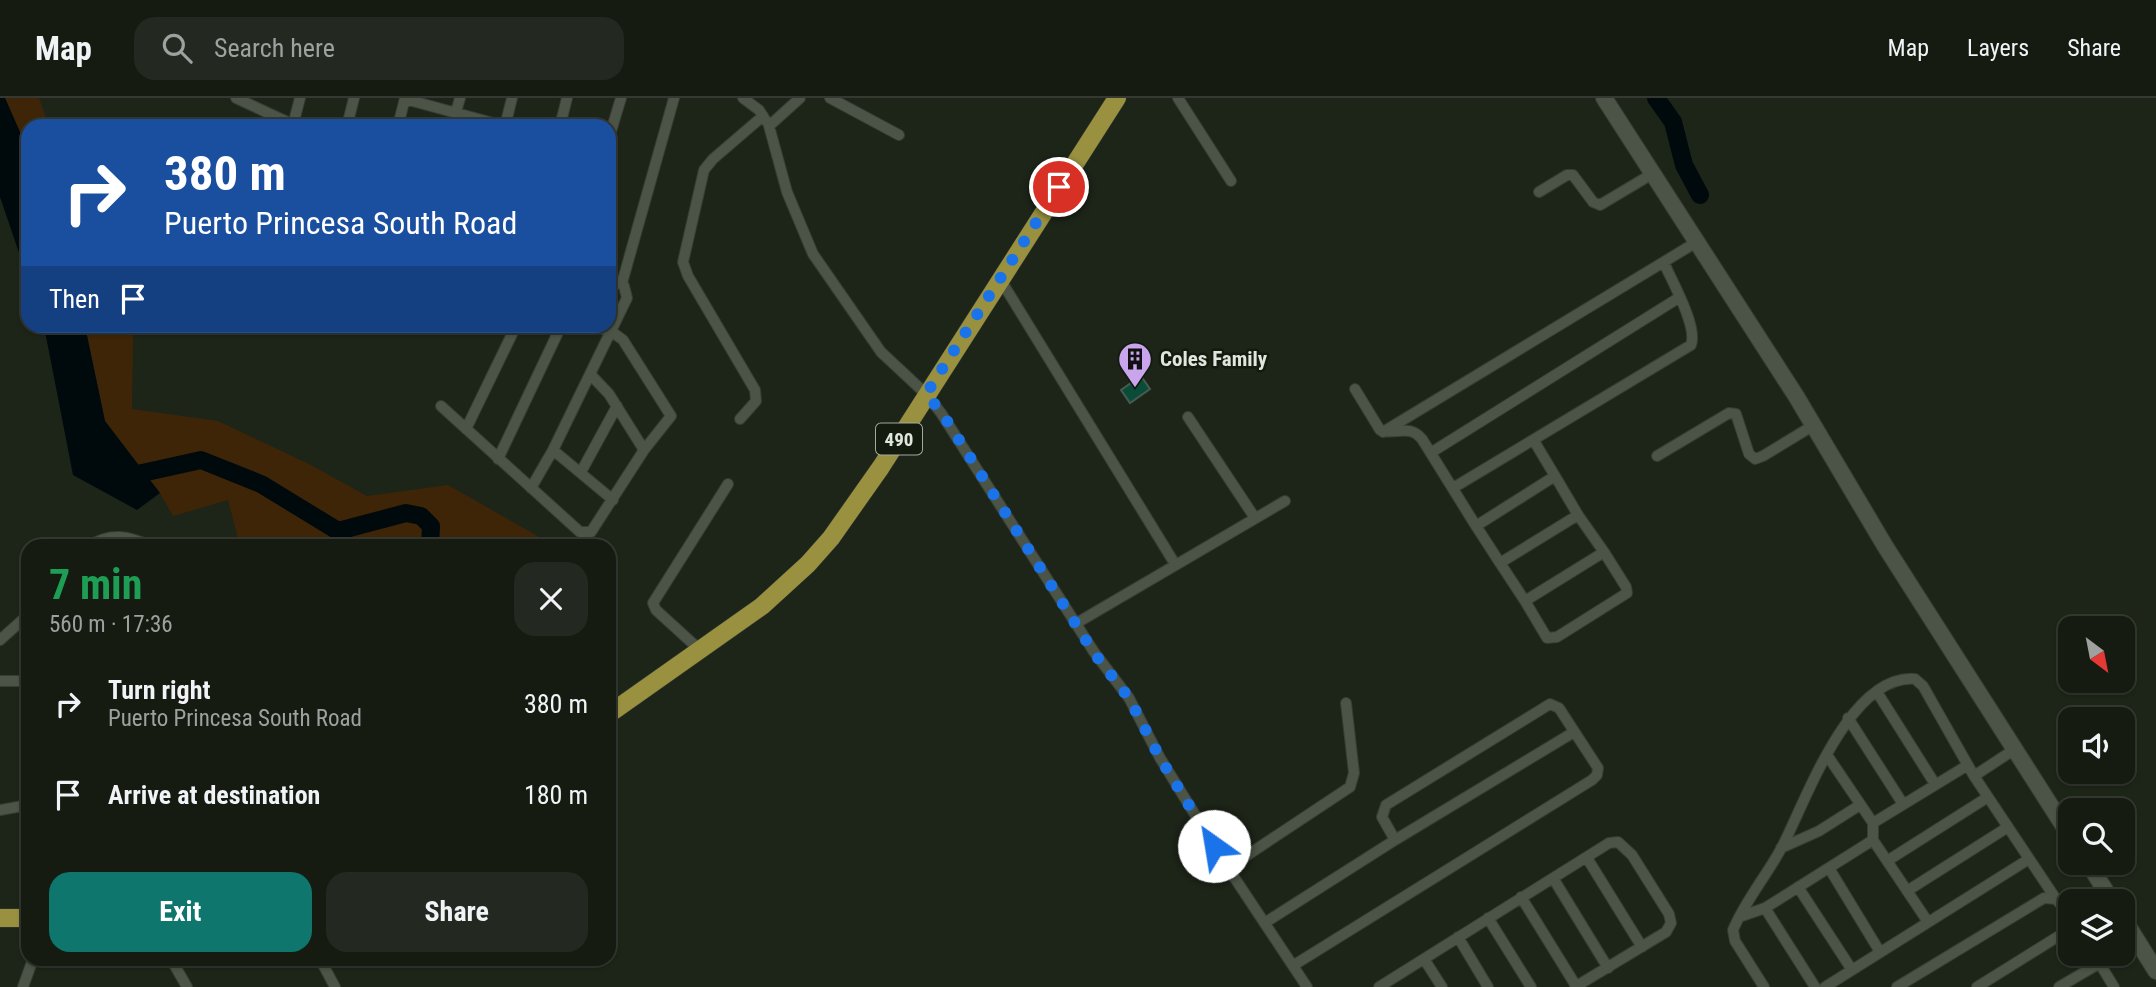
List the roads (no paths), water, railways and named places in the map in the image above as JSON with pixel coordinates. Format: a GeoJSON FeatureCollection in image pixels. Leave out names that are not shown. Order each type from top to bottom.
{"type":"FeatureCollection","features":[{"type":"Feature","properties":{"kind":"main road","name":"490"},"geometry":{"type":"LineString","coordinates":[[616,709],[762,606],[808,564],[850,513],[1114,99]]}},
{"type":"Feature","properties":{"kind":"main road"},"geometry":{"type":"LineString","coordinates":[[0,918],[21,918]]}},
{"type":"Feature","properties":{"kind":"street"},"geometry":{"type":"LineString","coordinates":[[296,119],[300,98]]}},
{"type":"Feature","properties":{"kind":"street"},"geometry":{"type":"LineString","coordinates":[[348,119],[354,98]]}},
{"type":"Feature","properties":{"kind":"street"},"geometry":{"type":"LineString","coordinates":[[400,119],[405,98],[480,119]]}},
{"type":"Feature","properties":{"kind":"street"},"geometry":{"type":"LineString","coordinates":[[454,119],[460,98]]}},
{"type":"Feature","properties":{"kind":"street"},"geometry":{"type":"LineString","coordinates":[[507,119],[512,98]]}},
{"type":"Feature","properties":{"kind":"street"},"geometry":{"type":"LineString","coordinates":[[562,119],[567,98]]}},
{"type":"Feature","properties":{"kind":"street"},"geometry":{"type":"LineString","coordinates":[[615,119],[621,98]]}},
{"type":"Feature","properties":{"kind":"street"},"geometry":{"type":"LineString","coordinates":[[622,284],[674,98]]}},
{"type":"Feature","properties":{"kind":"street"},"geometry":{"type":"LineString","coordinates":[[745,98],[766,121],[787,192],[813,254],[881,352],[926,394],[942,413],[1075,624],[1129,698],[1160,758],[1228,868],[1307,987]]}},
{"type":"Feature","properties":{"kind":"street"},"geometry":{"type":"LineString","coordinates":[[740,419],[757,401],[755,390],[688,276],[683,262],[704,170],[726,146],[800,98]]}},
{"type":"Feature","properties":{"kind":"street"},"geometry":{"type":"LineString","coordinates":[[830,98],[899,135]]}},
{"type":"Feature","properties":{"kind":"street"},"geometry":{"type":"LineString","coordinates":[[1178,98],[1230,181]]}},
{"type":"Feature","properties":{"kind":"street"},"geometry":{"type":"LineString","coordinates":[[1604,98],[1814,425],[1885,546],[2058,816]]}},
{"type":"Feature","properties":{"kind":"street"},"geometry":{"type":"LineString","coordinates":[[243,100],[283,119]]}},
{"type":"Feature","properties":{"kind":"street"},"geometry":{"type":"LineString","coordinates":[[1539,192],[1567,175],[1573,175],[1592,202],[1600,205],[1651,174]]}},
{"type":"Feature","properties":{"kind":"street"},"geometry":{"type":"LineString","coordinates":[[1383,432],[1695,243]]}},
{"type":"Feature","properties":{"kind":"street"},"geometry":{"type":"LineString","coordinates":[[1453,488],[1691,345],[1693,335],[1680,297],[1664,263]]}},
{"type":"Feature","properties":{"kind":"street"},"geometry":{"type":"LineString","coordinates":[[1000,279],[1175,564]]}},
{"type":"Feature","properties":{"kind":"street"},"geometry":{"type":"LineString","coordinates":[[616,281],[626,289],[627,298],[616,321]]}},
{"type":"Feature","properties":{"kind":"street"},"geometry":{"type":"LineString","coordinates":[[1432,452],[1680,297]]}},
{"type":"Feature","properties":{"kind":"street"},"geometry":{"type":"LineString","coordinates":[[466,429],[513,333]]}},
{"type":"Feature","properties":{"kind":"street"},"geometry":{"type":"LineString","coordinates":[[498,459],[558,333]]}},
{"type":"Feature","properties":{"kind":"street"},"geometry":{"type":"LineString","coordinates":[[531,488],[553,450],[610,333]]}},
{"type":"Feature","properties":{"kind":"street"},"geometry":{"type":"LineString","coordinates":[[441,406],[584,533],[594,529],[645,450],[669,419],[670,412],[628,346],[613,333]]}},
{"type":"Feature","properties":{"kind":"street"},"geometry":{"type":"LineString","coordinates":[[590,374],[606,389],[645,450]]}},
{"type":"Feature","properties":{"kind":"street"},"geometry":{"type":"LineString","coordinates":[[1355,389],[1383,432]]}},
{"type":"Feature","properties":{"kind":"street"},"geometry":{"type":"LineString","coordinates":[[581,472],[617,406]]}},
{"type":"Feature","properties":{"kind":"street"},"geometry":{"type":"LineString","coordinates":[[1657,456],[1729,413],[1736,414],[1749,454],[1755,458],[1763,456],[1814,425]]}},
{"type":"Feature","properties":{"kind":"street"},"geometry":{"type":"LineString","coordinates":[[1188,417],[1255,519]]}},
{"type":"Feature","properties":{"kind":"street"},"geometry":{"type":"LineString","coordinates":[[1383,432],[1412,430],[1432,452],[1549,639],[1558,638],[1627,593],[1626,587],[1534,441]]}},
{"type":"Feature","properties":{"kind":"street"},"geometry":{"type":"LineString","coordinates":[[553,450],[613,500]]}},
{"type":"Feature","properties":{"kind":"street"},"geometry":{"type":"LineString","coordinates":[[1476,526],[1555,476]]}},
{"type":"Feature","properties":{"kind":"street"},"geometry":{"type":"LineString","coordinates":[[701,651],[656,610],[653,603],[728,484]]}},
{"type":"Feature","properties":{"kind":"street"},"geometry":{"type":"LineString","coordinates":[[1075,624],[1285,501]]}},
{"type":"Feature","properties":{"kind":"street"},"geometry":{"type":"LineString","coordinates":[[1500,563],[1578,514]]}},
{"type":"Feature","properties":{"kind":"street"},"geometry":{"type":"LineString","coordinates":[[103,539],[111,535],[124,539]]}},
{"type":"Feature","properties":{"kind":"street"},"geometry":{"type":"LineString","coordinates":[[1525,601],[1604,552]]}},
{"type":"Feature","properties":{"kind":"street"},"geometry":{"type":"LineString","coordinates":[[0,640],[21,621]]}},
{"type":"Feature","properties":{"kind":"street"},"geometry":{"type":"LineString","coordinates":[[1764,987],[1734,937],[1739,918],[1781,848],[1848,718],[1877,692],[1903,680],[1919,682],[1988,797],[2058,901]]}},
{"type":"Feature","properties":{"kind":"street"},"geometry":{"type":"LineString","coordinates":[[0,681],[21,681]]}},
{"type":"Feature","properties":{"kind":"street"},"geometry":{"type":"LineString","coordinates":[[1877,692],[1936,784]]}},
{"type":"Feature","properties":{"kind":"street"},"geometry":{"type":"LineString","coordinates":[[1228,868],[1350,787],[1354,773],[1346,703]]}},
{"type":"Feature","properties":{"kind":"street"},"geometry":{"type":"LineString","coordinates":[[1294,965],[1592,780],[1597,775],[1598,768],[1558,706],[1547,705],[1386,805],[1381,817],[1395,839]]}},
{"type":"Feature","properties":{"kind":"street"},"geometry":{"type":"LineString","coordinates":[[1848,718],[1903,804]]}},
{"type":"Feature","properties":{"kind":"street"},"geometry":{"type":"LineString","coordinates":[[1266,922],[1395,839],[1574,732]]}},
{"type":"Feature","properties":{"kind":"street"},"geometry":{"type":"LineString","coordinates":[[1975,776],[2015,749]]}},
{"type":"Feature","properties":{"kind":"street"},"geometry":{"type":"LineString","coordinates":[[1827,755],[1873,823],[1873,840],[1928,922]]}},
{"type":"Feature","properties":{"kind":"street"},"geometry":{"type":"LineString","coordinates":[[1873,823],[1968,765]]}},
{"type":"Feature","properties":{"kind":"street"},"geometry":{"type":"LineString","coordinates":[[1887,861],[1988,797]]}},
{"type":"Feature","properties":{"kind":"street"},"geometry":{"type":"LineString","coordinates":[[1781,848],[1819,831],[1860,804]]}},
{"type":"Feature","properties":{"kind":"street"},"geometry":{"type":"LineString","coordinates":[[0,810],[21,806]]}},
{"type":"Feature","properties":{"kind":"street"},"geometry":{"type":"LineString","coordinates":[[1907,891],[2008,827]]}},
{"type":"Feature","properties":{"kind":"street"},"geometry":{"type":"LineString","coordinates":[[1739,918],[1765,908],[1873,840]]}},
{"type":"Feature","properties":{"kind":"street"},"geometry":{"type":"LineString","coordinates":[[1379,987],[1395,983],[1424,959],[1521,897],[1587,858],[1609,843],[1618,842],[1626,847],[1671,923],[1666,932],[1576,987],[1521,897]]}},
{"type":"Feature","properties":{"kind":"street"},"geometry":{"type":"LineString","coordinates":[[1587,858],[1642,947]]}},
{"type":"Feature","properties":{"kind":"street"},"geometry":{"type":"LineString","coordinates":[[1825,987],[2029,859]]}},
{"type":"Feature","properties":{"kind":"street"},"geometry":{"type":"LineString","coordinates":[[1829,868],[1880,952]]}},
{"type":"Feature","properties":{"kind":"street"},"geometry":{"type":"LineString","coordinates":[[1553,878],[1608,968]]}},
{"type":"Feature","properties":{"kind":"street"},"geometry":{"type":"LineString","coordinates":[[1798,887],[1852,970]]}},
{"type":"Feature","properties":{"kind":"street"},"geometry":{"type":"LineString","coordinates":[[1897,987],[2040,901],[2056,899]]}},
{"type":"Feature","properties":{"kind":"street"},"geometry":{"type":"LineString","coordinates":[[1765,908],[1815,987]]}},
{"type":"Feature","properties":{"kind":"street"},"geometry":{"type":"LineString","coordinates":[[1488,918],[1531,987]]}},
{"type":"Feature","properties":{"kind":"street"},"geometry":{"type":"LineString","coordinates":[[1458,937],[1488,987]]}},
{"type":"Feature","properties":{"kind":"street"},"geometry":{"type":"LineString","coordinates":[[1977,987],[1994,982],[2058,937]]}},
{"type":"Feature","properties":{"kind":"street"},"geometry":{"type":"LineString","coordinates":[[2135,939],[2156,971]]}},
{"type":"Feature","properties":{"kind":"street"},"geometry":{"type":"LineString","coordinates":[[1424,959],[1442,987]]}},
{"type":"Feature","properties":{"kind":"street"},"geometry":{"type":"LineString","coordinates":[[23,987],[30,966]]}},
{"type":"Feature","properties":{"kind":"street"},"geometry":{"type":"LineString","coordinates":[[174,966],[187,987]]}},
{"type":"Feature","properties":{"kind":"street"},"geometry":{"type":"LineString","coordinates":[[324,966],[335,987]]}},
{"type":"Feature","properties":{"kind":"street"},"geometry":{"type":"LineString","coordinates":[[2059,987],[2087,966]]}},
{"type":"Feature","properties":{"kind":"street"},"geometry":{"type":"LineString","coordinates":[[2102,966],[2114,987]]}},
{"type":"Feature","properties":{"kind":"waterway"},"geometry":{"type":"LineString","coordinates":[[1656,98],[1673,122],[1684,165],[1700,195]]}},
{"type":"Feature","properties":{"kind":"waterway"},"geometry":{"type":"LineString","coordinates":[[124,477],[201,460],[261,484],[338,531],[406,513],[421,516],[431,526],[430,539]]}},
{"type":"Feature","properties":{"kind":"place","name":"Coles Family"},"geometry":{"type":"Point","coordinates":[1135,389]}}]}
